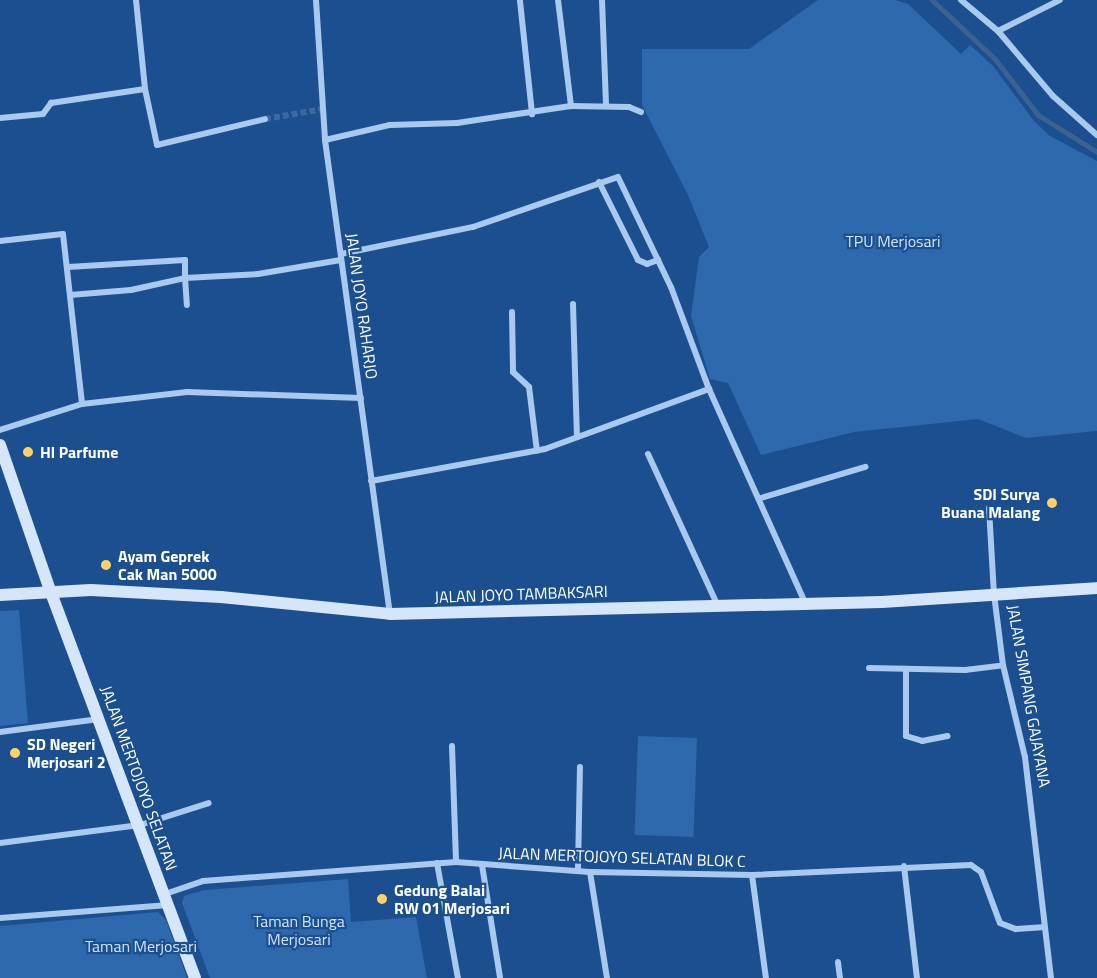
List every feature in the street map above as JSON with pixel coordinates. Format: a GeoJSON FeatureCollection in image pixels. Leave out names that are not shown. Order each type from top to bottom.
{"type":"FeatureCollection","features":[{"type":"Feature","properties":{"kind":"main road","name":"JALAN MERTOJOYO SELATAN"},"geometry":{"type":"LineString","coordinates":[[0,445],[50,590],[140,825],[195,978]]}},
{"type":"Feature","properties":{"kind":"main road","name":"JALAN SIMPANG GAJAYANA"},"geometry":{"type":"LineString","coordinates":[[994,594],[1097,588]]}},
{"type":"Feature","properties":{"kind":"main road","name":"JALAN JOYO TAMBAKSARI"},"geometry":{"type":"LineString","coordinates":[[0,595],[50,590],[221,597],[390,614],[958,599],[994,594]]}},
{"type":"Feature","properties":{"kind":"street"},"geometry":{"type":"LineString","coordinates":[[136,0],[145,89],[157,145],[265,119]]}},
{"type":"Feature","properties":{"kind":"street","name":"JALAN JOYO RAHARJO"},"geometry":{"type":"LineString","coordinates":[[316,0],[325,140],[390,614]]}},
{"type":"Feature","properties":{"kind":"street"},"geometry":{"type":"LineString","coordinates":[[558,0],[571,106]]}},
{"type":"Feature","properties":{"kind":"street"},"geometry":{"type":"LineString","coordinates":[[602,0],[606,106]]}},
{"type":"Feature","properties":{"kind":"street"},"geometry":{"type":"LineString","coordinates":[[961,0],[998,31],[1053,96],[1097,135]]}},
{"type":"Feature","properties":{"kind":"street"},"geometry":{"type":"LineString","coordinates":[[998,31],[1060,0]]}},
{"type":"Feature","properties":{"kind":"street"},"geometry":{"type":"LineString","coordinates":[[520,1],[532,114]]}},
{"type":"Feature","properties":{"kind":"street"},"geometry":{"type":"LineString","coordinates":[[0,118],[43,114],[51,103],[145,89]]}},
{"type":"Feature","properties":{"kind":"street"},"geometry":{"type":"LineString","coordinates":[[325,140],[390,125],[532,114],[571,106],[606,106],[641,112]]}},
{"type":"Feature","properties":{"kind":"street"},"geometry":{"type":"LineString","coordinates":[[70,295],[131,290],[185,278],[258,274],[341,257],[473,227],[613,176],[621,179],[658,260],[709,389],[760,498],[805,604]]}},
{"type":"Feature","properties":{"kind":"street"},"geometry":{"type":"LineString","coordinates":[[599,182],[638,260],[647,264],[658,260]]}},
{"type":"Feature","properties":{"kind":"street"},"geometry":{"type":"LineString","coordinates":[[0,241],[63,234],[82,404]]}},
{"type":"Feature","properties":{"kind":"street"},"geometry":{"type":"LineString","coordinates":[[68,267],[185,260],[187,305]]}},
{"type":"Feature","properties":{"kind":"street"},"geometry":{"type":"LineString","coordinates":[[573,304],[577,437]]}},
{"type":"Feature","properties":{"kind":"street"},"geometry":{"type":"LineString","coordinates":[[512,312],[513,372],[529,387],[537,451]]}},
{"type":"Feature","properties":{"kind":"street"},"geometry":{"type":"LineString","coordinates":[[371,481],[537,451],[709,389]]}},
{"type":"Feature","properties":{"kind":"street"},"geometry":{"type":"LineString","coordinates":[[0,430],[82,404],[210,391],[361,398]]}},
{"type":"Feature","properties":{"kind":"street"},"geometry":{"type":"LineString","coordinates":[[648,454],[719,606]]}},
{"type":"Feature","properties":{"kind":"street"},"geometry":{"type":"LineString","coordinates":[[760,498],[865,467]]}},
{"type":"Feature","properties":{"kind":"street"},"geometry":{"type":"LineString","coordinates":[[989,508],[994,594]]}},
{"type":"Feature","properties":{"kind":"street","name":"JALAN SIMPANG GAJAYANA"},"geometry":{"type":"LineString","coordinates":[[994,594],[1004,665],[1028,775],[1042,927],[1051,978]]}},
{"type":"Feature","properties":{"kind":"street"},"geometry":{"type":"LineString","coordinates":[[869,668],[965,670],[1004,665]]}},
{"type":"Feature","properties":{"kind":"street"},"geometry":{"type":"LineString","coordinates":[[906,669],[906,736],[922,741],[948,736]]}},
{"type":"Feature","properties":{"kind":"street"},"geometry":{"type":"LineString","coordinates":[[0,732],[100,718]]}},
{"type":"Feature","properties":{"kind":"street"},"geometry":{"type":"LineString","coordinates":[[452,746],[456,862]]}},
{"type":"Feature","properties":{"kind":"street"},"geometry":{"type":"LineString","coordinates":[[578,869],[580,767]]}},
{"type":"Feature","properties":{"kind":"street"},"geometry":{"type":"LineString","coordinates":[[0,843],[140,825],[209,803]]}},
{"type":"Feature","properties":{"kind":"street","name":"JALAN MERTOJOYO SELATAN BLOK C"},"geometry":{"type":"LineString","coordinates":[[0,918],[167,899],[203,881],[456,862],[578,869],[590,872],[752,875],[904,866],[978,868],[1000,923],[1016,929],[1042,927]]}},
{"type":"Feature","properties":{"kind":"street"},"geometry":{"type":"LineString","coordinates":[[437,863],[458,978]]}},
{"type":"Feature","properties":{"kind":"street"},"geometry":{"type":"LineString","coordinates":[[482,865],[500,978]]}},
{"type":"Feature","properties":{"kind":"street"},"geometry":{"type":"LineString","coordinates":[[904,866],[917,978]]}},
{"type":"Feature","properties":{"kind":"street"},"geometry":{"type":"LineString","coordinates":[[590,872],[607,978]]}},
{"type":"Feature","properties":{"kind":"street"},"geometry":{"type":"LineString","coordinates":[[752,875],[766,978]]}},
{"type":"Feature","properties":{"kind":"street"},"geometry":{"type":"LineString","coordinates":[[838,962],[840,978]]}},
{"type":"Feature","properties":{"kind":"green space","name":"TPU Merjosari"},"geometry":{"type":"Polygon","coordinates":[[[818,0],[895,0],[908,4],[961,54],[970,45],[993,66],[1034,121],[1050,136],[1097,161],[1097,431],[1026,438],[978,419],[854,432],[761,455],[728,383],[710,379],[691,316],[699,257],[709,247],[688,195],[642,105],[642,49],[749,49],[818,0]]]}},
{"type":"Feature","properties":{"kind":"green space"},"geometry":{"type":"Polygon","coordinates":[[[19,610],[28,723],[0,726],[0,611],[19,610]]]}},
{"type":"Feature","properties":{"kind":"green space"},"geometry":{"type":"Polygon","coordinates":[[[638,736],[697,738],[694,837],[635,835],[638,736]]]}},
{"type":"Feature","properties":{"kind":"green space","name":"Taman Bunga Merjosari"},"geometry":{"type":"Polygon","coordinates":[[[348,879],[351,922],[416,917],[427,978],[210,978],[182,903],[184,896],[204,890],[348,879]]]}},
{"type":"Feature","properties":{"kind":"green space","name":"Taman Merjosari"},"geometry":{"type":"Polygon","coordinates":[[[158,912],[166,920],[187,978],[0,978],[0,926],[158,912]]]}},
{"type":"Feature","properties":{"kind":"waterway"},"geometry":{"type":"LineString","coordinates":[[932,0],[995,59],[1038,115],[1097,152]]}},
{"type":"Feature","properties":{"kind":"tunnel"},"geometry":{"type":"LineString","coordinates":[[265,119],[323,109]]}},
{"type":"Feature","properties":{"kind":"place","name":"Hl Parfume"},"geometry":{"type":"Point","coordinates":[28,452]}},
{"type":"Feature","properties":{"kind":"place","name":"SDI Surya Buana Malang"},"geometry":{"type":"Point","coordinates":[1052,503]}},
{"type":"Feature","properties":{"kind":"place","name":"Ayam Geprek Cak Man 5000"},"geometry":{"type":"Point","coordinates":[106,565]}},
{"type":"Feature","properties":{"kind":"place","name":"SD Negeri Merjosari 2"},"geometry":{"type":"Point","coordinates":[15,753]}},
{"type":"Feature","properties":{"kind":"place","name":"Gedung Balai RW 01 Merjosari"},"geometry":{"type":"Point","coordinates":[382,899]}}]}
